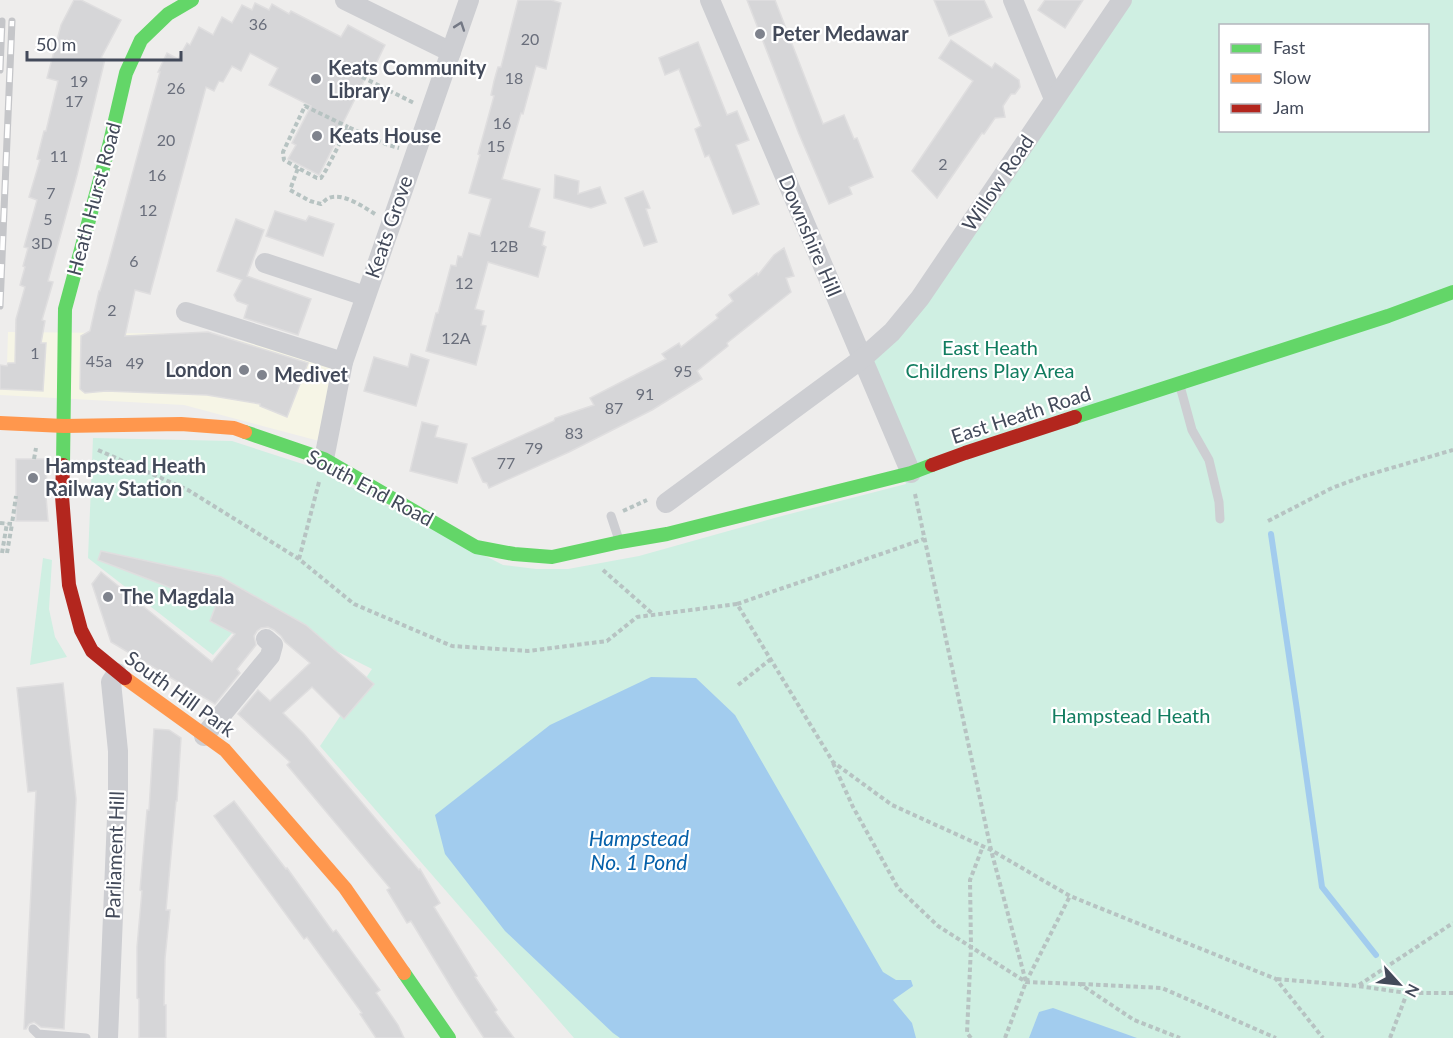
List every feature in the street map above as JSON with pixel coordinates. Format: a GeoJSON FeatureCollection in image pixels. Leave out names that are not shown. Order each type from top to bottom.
{"type":"FeatureCollection","features":[{"type":"Feature","properties":{"kind":"street","name":"Heath Hurst Road"},"geometry":{"type":"LineString","coordinates":[[70,425],[65,309],[126,73],[141,40],[168,14],[192,0]]}},
{"type":"Feature","properties":{"kind":"street"},"geometry":{"type":"LineString","coordinates":[[345,0],[451,52]]}},
{"type":"Feature","properties":{"kind":"street","name":"Keats Grove"},"geometry":{"type":"LineString","coordinates":[[324,459],[343,362],[469,0]]}},
{"type":"Feature","properties":{"kind":"street","name":"Downshire Hill"},"geometry":{"type":"LineString","coordinates":[[710,0],[911,473]]}},
{"type":"Feature","properties":{"kind":"street"},"geometry":{"type":"LineString","coordinates":[[1013,0],[1054,99]]}},
{"type":"Feature","properties":{"kind":"street","name":"Willow Road"},"geometry":{"type":"LineString","coordinates":[[863,358],[892,332],[920,298],[1122,0]]}},
{"type":"Feature","properties":{"kind":"street"},"geometry":{"type":"LineString","coordinates":[[265,263],[365,296]]}},
{"type":"Feature","properties":{"kind":"street","name":"East Heath Road"},"geometry":{"type":"LineString","coordinates":[[587,550],[667,534],[911,473],[965,453],[1388,316],[1453,292]]}},
{"type":"Feature","properties":{"kind":"street"},"geometry":{"type":"LineString","coordinates":[[186,312],[343,362]]}},
{"type":"Feature","properties":{"kind":"street"},"geometry":{"type":"LineString","coordinates":[[666,502],[863,358]]}},
{"type":"Feature","properties":{"kind":"street","name":"South End Road"},"geometry":{"type":"LineString","coordinates":[[0,423],[181,424],[234,428],[324,459],[476,547],[514,554],[552,557],[587,550]]}},
{"type":"Feature","properties":{"kind":"street","name":"South Hill Park"},"geometry":{"type":"LineString","coordinates":[[70,425],[62,496],[69,585],[81,630],[92,651],[117,673],[225,750],[345,888],[449,1038]]}},
{"type":"Feature","properties":{"kind":"street"},"geometry":{"type":"LineString","coordinates":[[204,736],[270,656],[273,645],[266,639]]}},
{"type":"Feature","properties":{"kind":"street","name":"Parliament Hill"},"geometry":{"type":"LineString","coordinates":[[108,1038],[118,793],[118,751],[111,682],[117,673]]}},
{"type":"Feature","properties":{"kind":"lane"},"geometry":{"type":"LineString","coordinates":[[1179,384],[1192,430],[1209,460],[1219,502],[1220,519]]}},
{"type":"Feature","properties":{"kind":"lane"},"geometry":{"type":"LineString","coordinates":[[611,516],[620,542]]}},
{"type":"Feature","properties":{"kind":"lane"},"geometry":{"type":"LineString","coordinates":[[33,1029],[38,1034],[86,1038]]}},
{"type":"Feature","properties":{"kind":"path"},"geometry":{"type":"LineString","coordinates":[[362,77],[431,112]]}},
{"type":"Feature","properties":{"kind":"path"},"geometry":{"type":"LineString","coordinates":[[348,127],[321,178],[284,160],[283,152],[305,106],[388,145],[416,152]]}},
{"type":"Feature","properties":{"kind":"path"},"geometry":{"type":"LineString","coordinates":[[298,168],[290,190],[321,204],[331,197],[340,196],[358,204],[390,225]]}},
{"type":"Feature","properties":{"kind":"path"},"geometry":{"type":"LineString","coordinates":[[70,425],[80,442],[188,490],[299,559],[354,604],[452,646],[528,651],[607,640],[637,617],[737,604],[924,539]]}},
{"type":"Feature","properties":{"kind":"path"},"geometry":{"type":"LineString","coordinates":[[34,459],[37,444]]}},
{"type":"Feature","properties":{"kind":"path"},"geometry":{"type":"LineString","coordinates":[[1268,521],[1332,488],[1453,450]]}},
{"type":"Feature","properties":{"kind":"path"},"geometry":{"type":"LineString","coordinates":[[299,559],[324,459]]}},
{"type":"Feature","properties":{"kind":"path"},"geometry":{"type":"LineString","coordinates":[[911,473],[991,850],[1026,982]]}},
{"type":"Feature","properties":{"kind":"path"},"geometry":{"type":"LineString","coordinates":[[5,553],[16,496]]}},
{"type":"Feature","properties":{"kind":"path"},"geometry":{"type":"LineString","coordinates":[[611,516],[650,499],[666,502]]}},
{"type":"Feature","properties":{"kind":"path"},"geometry":{"type":"LineString","coordinates":[[0,523],[9,524]]}},
{"type":"Feature","properties":{"kind":"path"},"geometry":{"type":"LineString","coordinates":[[587,550],[655,615]]}},
{"type":"Feature","properties":{"kind":"path"},"geometry":{"type":"LineString","coordinates":[[737,604],[833,762],[853,807],[898,888],[938,926],[1026,982],[1162,988],[1276,1038]]}},
{"type":"Feature","properties":{"kind":"path"},"geometry":{"type":"LineString","coordinates":[[738,685],[771,659]]}},
{"type":"Feature","properties":{"kind":"path"},"geometry":{"type":"LineString","coordinates":[[833,762],[891,805],[991,850],[1070,896],[1276,979],[1407,993],[1453,993]]}},
{"type":"Feature","properties":{"kind":"path"},"geometry":{"type":"LineString","coordinates":[[971,1038],[967,1034],[971,947],[970,880],[983,846]]}},
{"type":"Feature","properties":{"kind":"path"},"geometry":{"type":"LineString","coordinates":[[1005,1038],[1026,982],[1070,896]]}},
{"type":"Feature","properties":{"kind":"path"},"geometry":{"type":"LineString","coordinates":[[1358,986],[1453,923]]}},
{"type":"Feature","properties":{"kind":"path"},"geometry":{"type":"LineString","coordinates":[[1276,979],[1323,1038]]}},
{"type":"Feature","properties":{"kind":"path"},"geometry":{"type":"LineString","coordinates":[[1080,984],[1134,1020],[1180,1038]]}},
{"type":"Feature","properties":{"kind":"path"},"geometry":{"type":"LineString","coordinates":[[1390,1038],[1407,993]]}},
{"type":"Feature","properties":{"kind":"shaded area"},"geometry":{"type":"Polygon","coordinates":[[[8,332],[215,334],[347,369],[323,442],[184,405],[0,395],[0,365],[7,365],[8,332]]]}},
{"type":"Feature","properties":{"kind":"green space","name":"Hampstead Heath"},"geometry":{"type":"Polygon","coordinates":[[[1122,0],[1453,0],[1453,1038],[574,1038],[320,746],[372,669],[253,609],[213,655],[88,558],[93,438],[232,441],[312,467],[503,565],[536,569],[568,569],[639,556],[906,484],[863,358],[892,332],[1122,0]]]}},
{"type":"Feature","properties":{"kind":"green space"},"geometry":{"type":"Polygon","coordinates":[[[43,558],[52,560],[49,609],[55,637],[67,657],[30,665],[43,558]]]}},
{"type":"Feature","properties":{"kind":"water","name":"Hampstead No. 1 Pond"},"geometry":{"type":"Polygon","coordinates":[[[651,677],[696,678],[735,715],[883,972],[896,980],[911,980],[913,986],[893,1000],[912,1023],[916,1038],[620,1038],[505,931],[445,854],[435,815],[550,725],[651,677]]]}},
{"type":"Feature","properties":{"kind":"water"},"geometry":{"type":"Polygon","coordinates":[[[1053,1008],[1137,1038],[1029,1038],[1039,1012],[1053,1008]]]}},
{"type":"Feature","properties":{"kind":"building"},"geometry":{"type":"Polygon","coordinates":[[[74,0],[81,0],[121,20],[101,58],[105,59],[48,281],[53,282],[42,320],[45,321],[41,343],[46,343],[43,391],[0,389],[0,365],[7,366],[8,363],[15,363],[16,319],[25,287],[20,285],[28,248],[24,247],[37,200],[29,197],[58,81],[47,78],[61,25],[74,0]]]}},
{"type":"Feature","properties":{"kind":"building"},"geometry":{"type":"Polygon","coordinates":[[[518,0],[551,0],[561,3],[546,69],[536,66],[502,179],[540,189],[529,227],[545,232],[542,245],[546,247],[538,277],[488,262],[475,309],[484,311],[481,325],[486,326],[476,365],[426,351],[451,265],[456,266],[458,256],[462,257],[469,233],[480,236],[491,199],[469,193],[494,96],[491,95],[494,81],[498,67],[501,67],[518,0]]]}},
{"type":"Feature","properties":{"kind":"building"},"geometry":{"type":"Polygon","coordinates":[[[747,0],[775,0],[823,124],[844,115],[854,139],[857,138],[873,177],[849,187],[852,194],[829,204],[747,0]]]}},
{"type":"Feature","properties":{"kind":"building"},"geometry":{"type":"Polygon","coordinates":[[[934,0],[984,0],[992,17],[949,36],[934,0]]]}},
{"type":"Feature","properties":{"kind":"building"},"geometry":{"type":"Polygon","coordinates":[[[1045,0],[1083,0],[1065,28],[1038,10],[1045,0]]]}},
{"type":"Feature","properties":{"kind":"building"},"geometry":{"type":"Polygon","coordinates":[[[255,3],[269,10],[272,4],[289,14],[291,11],[341,37],[348,25],[385,45],[371,74],[368,73],[319,175],[288,159],[296,145],[292,143],[311,106],[269,85],[278,68],[250,53],[241,71],[232,66],[223,82],[219,81],[214,91],[206,87],[150,294],[135,290],[125,336],[208,332],[308,363],[287,417],[260,406],[260,404],[207,395],[106,391],[85,393],[80,389],[81,336],[90,331],[160,72],[158,72],[167,53],[178,59],[187,43],[190,45],[199,27],[213,35],[222,17],[232,23],[242,5],[252,10],[255,3]]]}},
{"type":"Feature","properties":{"kind":"building"},"geometry":{"type":"Polygon","coordinates":[[[951,40],[992,68],[995,63],[1019,80],[1020,87],[1015,94],[1011,94],[1003,106],[1005,117],[995,118],[984,134],[982,133],[937,198],[912,171],[973,81],[939,58],[951,40]]]}},
{"type":"Feature","properties":{"kind":"building"},"geometry":{"type":"Polygon","coordinates":[[[698,42],[727,115],[737,111],[749,140],[736,145],[759,204],[733,214],[709,155],[705,157],[695,129],[701,126],[679,69],[665,75],[659,58],[698,42]]]}},
{"type":"Feature","properties":{"kind":"building"},"geometry":{"type":"Polygon","coordinates":[[[555,175],[579,181],[578,194],[600,187],[606,203],[591,208],[554,198],[555,175]]]}},
{"type":"Feature","properties":{"kind":"building"},"geometry":{"type":"Polygon","coordinates":[[[643,191],[650,208],[646,209],[657,242],[644,246],[625,198],[643,191]]]}},
{"type":"Feature","properties":{"kind":"building"},"geometry":{"type":"Polygon","coordinates":[[[275,211],[306,221],[309,216],[334,224],[323,256],[266,236],[275,211]]]}},
{"type":"Feature","properties":{"kind":"building"},"geometry":{"type":"Polygon","coordinates":[[[236,219],[264,230],[247,276],[311,299],[298,335],[244,318],[248,305],[237,301],[234,295],[242,280],[217,271],[236,219]]]}},
{"type":"Feature","properties":{"kind":"building"},"geometry":{"type":"Polygon","coordinates":[[[784,248],[794,276],[786,278],[791,292],[727,343],[728,346],[697,371],[702,379],[652,410],[569,452],[489,488],[487,483],[483,482],[472,458],[554,421],[555,418],[594,405],[590,398],[666,359],[662,354],[679,343],[681,347],[718,318],[716,315],[733,301],[729,295],[757,273],[758,275],[774,255],[784,248]]]}},
{"type":"Feature","properties":{"kind":"building"},"geometry":{"type":"Polygon","coordinates":[[[411,354],[429,360],[416,406],[364,391],[374,357],[408,367],[411,354]]]}},
{"type":"Feature","properties":{"kind":"building"},"geometry":{"type":"Polygon","coordinates":[[[422,422],[438,426],[435,437],[467,444],[457,483],[410,471],[422,422]]]}},
{"type":"Feature","properties":{"kind":"building","name":"Hampstead Heath Railway Station"},"geometry":{"type":"Polygon","coordinates":[[[16,459],[47,459],[48,521],[16,521],[16,459]]]}},
{"type":"Feature","properties":{"kind":"building"},"geometry":{"type":"Polygon","coordinates":[[[101,551],[221,577],[306,625],[374,684],[344,719],[312,687],[283,713],[304,734],[420,869],[440,903],[434,907],[497,1010],[495,1012],[514,1038],[484,1038],[411,921],[407,923],[387,890],[390,888],[287,765],[290,762],[238,714],[258,690],[270,701],[310,663],[274,630],[268,627],[261,628],[254,636],[256,645],[237,669],[240,673],[215,704],[111,642],[92,584],[101,572],[212,662],[235,634],[210,621],[216,605],[98,560],[101,551]]]}},
{"type":"Feature","properties":{"kind":"building"},"geometry":{"type":"Polygon","coordinates":[[[63,683],[76,799],[64,1029],[41,1027],[34,1022],[24,1029],[36,791],[28,792],[17,688],[63,683]]]}},
{"type":"Feature","properties":{"kind":"building"},"geometry":{"type":"Polygon","coordinates":[[[154,729],[169,730],[181,738],[166,910],[170,910],[165,958],[166,1038],[139,1038],[137,947],[154,729]]]}},
{"type":"Feature","properties":{"kind":"building"},"geometry":{"type":"Polygon","coordinates":[[[234,801],[287,868],[333,932],[336,930],[380,990],[376,993],[404,1038],[376,1038],[360,1014],[362,1013],[307,937],[304,939],[214,816],[234,801]]]}},
{"type":"Feature","properties":{"kind":"waterway"},"geometry":{"type":"LineString","coordinates":[[1271,534],[1322,887],[1376,955]]}},
{"type":"Feature","properties":{"kind":"railway"},"geometry":{"type":"LineString","coordinates":[[0,70],[2,21]]}},
{"type":"Feature","properties":{"kind":"railway"},"geometry":{"type":"LineString","coordinates":[[0,306],[12,21]]}},
{"type":"Feature","properties":{"kind":"traffic: fast"},"geometry":{"type":"LineString","coordinates":[[63,465],[65,309],[126,73],[141,40],[168,14],[192,0]]}},
{"type":"Feature","properties":{"kind":"traffic: fast"},"geometry":{"type":"LineString","coordinates":[[1075,417],[1388,316],[1453,292]]}},
{"type":"Feature","properties":{"kind":"traffic: fast"},"geometry":{"type":"LineString","coordinates":[[245,432],[324,459],[476,547],[514,554],[552,557],[667,534],[911,473],[932,465]]}},
{"type":"Feature","properties":{"kind":"traffic: fast"},"geometry":{"type":"LineString","coordinates":[[404,973],[449,1038]]}},
{"type":"Feature","properties":{"kind":"traffic: slow"},"geometry":{"type":"LineString","coordinates":[[0,423],[64,426],[181,424],[234,428],[245,432]]}},
{"type":"Feature","properties":{"kind":"traffic: slow"},"geometry":{"type":"LineString","coordinates":[[125,678],[225,750],[345,888],[404,973]]}},
{"type":"Feature","properties":{"kind":"traffic: jam"},"geometry":{"type":"LineString","coordinates":[[932,465],[1075,417]]}},
{"type":"Feature","properties":{"kind":"traffic: jam"},"geometry":{"type":"LineString","coordinates":[[63,465],[62,496],[69,585],[81,630],[92,651],[125,678]]}},
{"type":"Feature","properties":{"kind":"place","name":"Peter Medawar"},"geometry":{"type":"Point","coordinates":[760,34]}},
{"type":"Feature","properties":{"kind":"place","name":"Keats Community Library"},"geometry":{"type":"Point","coordinates":[316,79]}},
{"type":"Feature","properties":{"kind":"place","name":"Keats House"},"geometry":{"type":"Point","coordinates":[317,136]}},
{"type":"Feature","properties":{"kind":"place","name":"London"},"geometry":{"type":"Point","coordinates":[244,370]}},
{"type":"Feature","properties":{"kind":"place","name":"Medivet"},"geometry":{"type":"Point","coordinates":[262,375]}},
{"type":"Feature","properties":{"kind":"place","name":"Hampstead Heath Railway Station"},"geometry":{"type":"Point","coordinates":[33,478]}},
{"type":"Feature","properties":{"kind":"place","name":"The Magdala"},"geometry":{"type":"Point","coordinates":[108,597]}},
{"type":"Feature","properties":{"kind":"park label","name":"East Heath Childrens Play Area"},"geometry":{"type":"Point","coordinates":[990,360]}}]}
